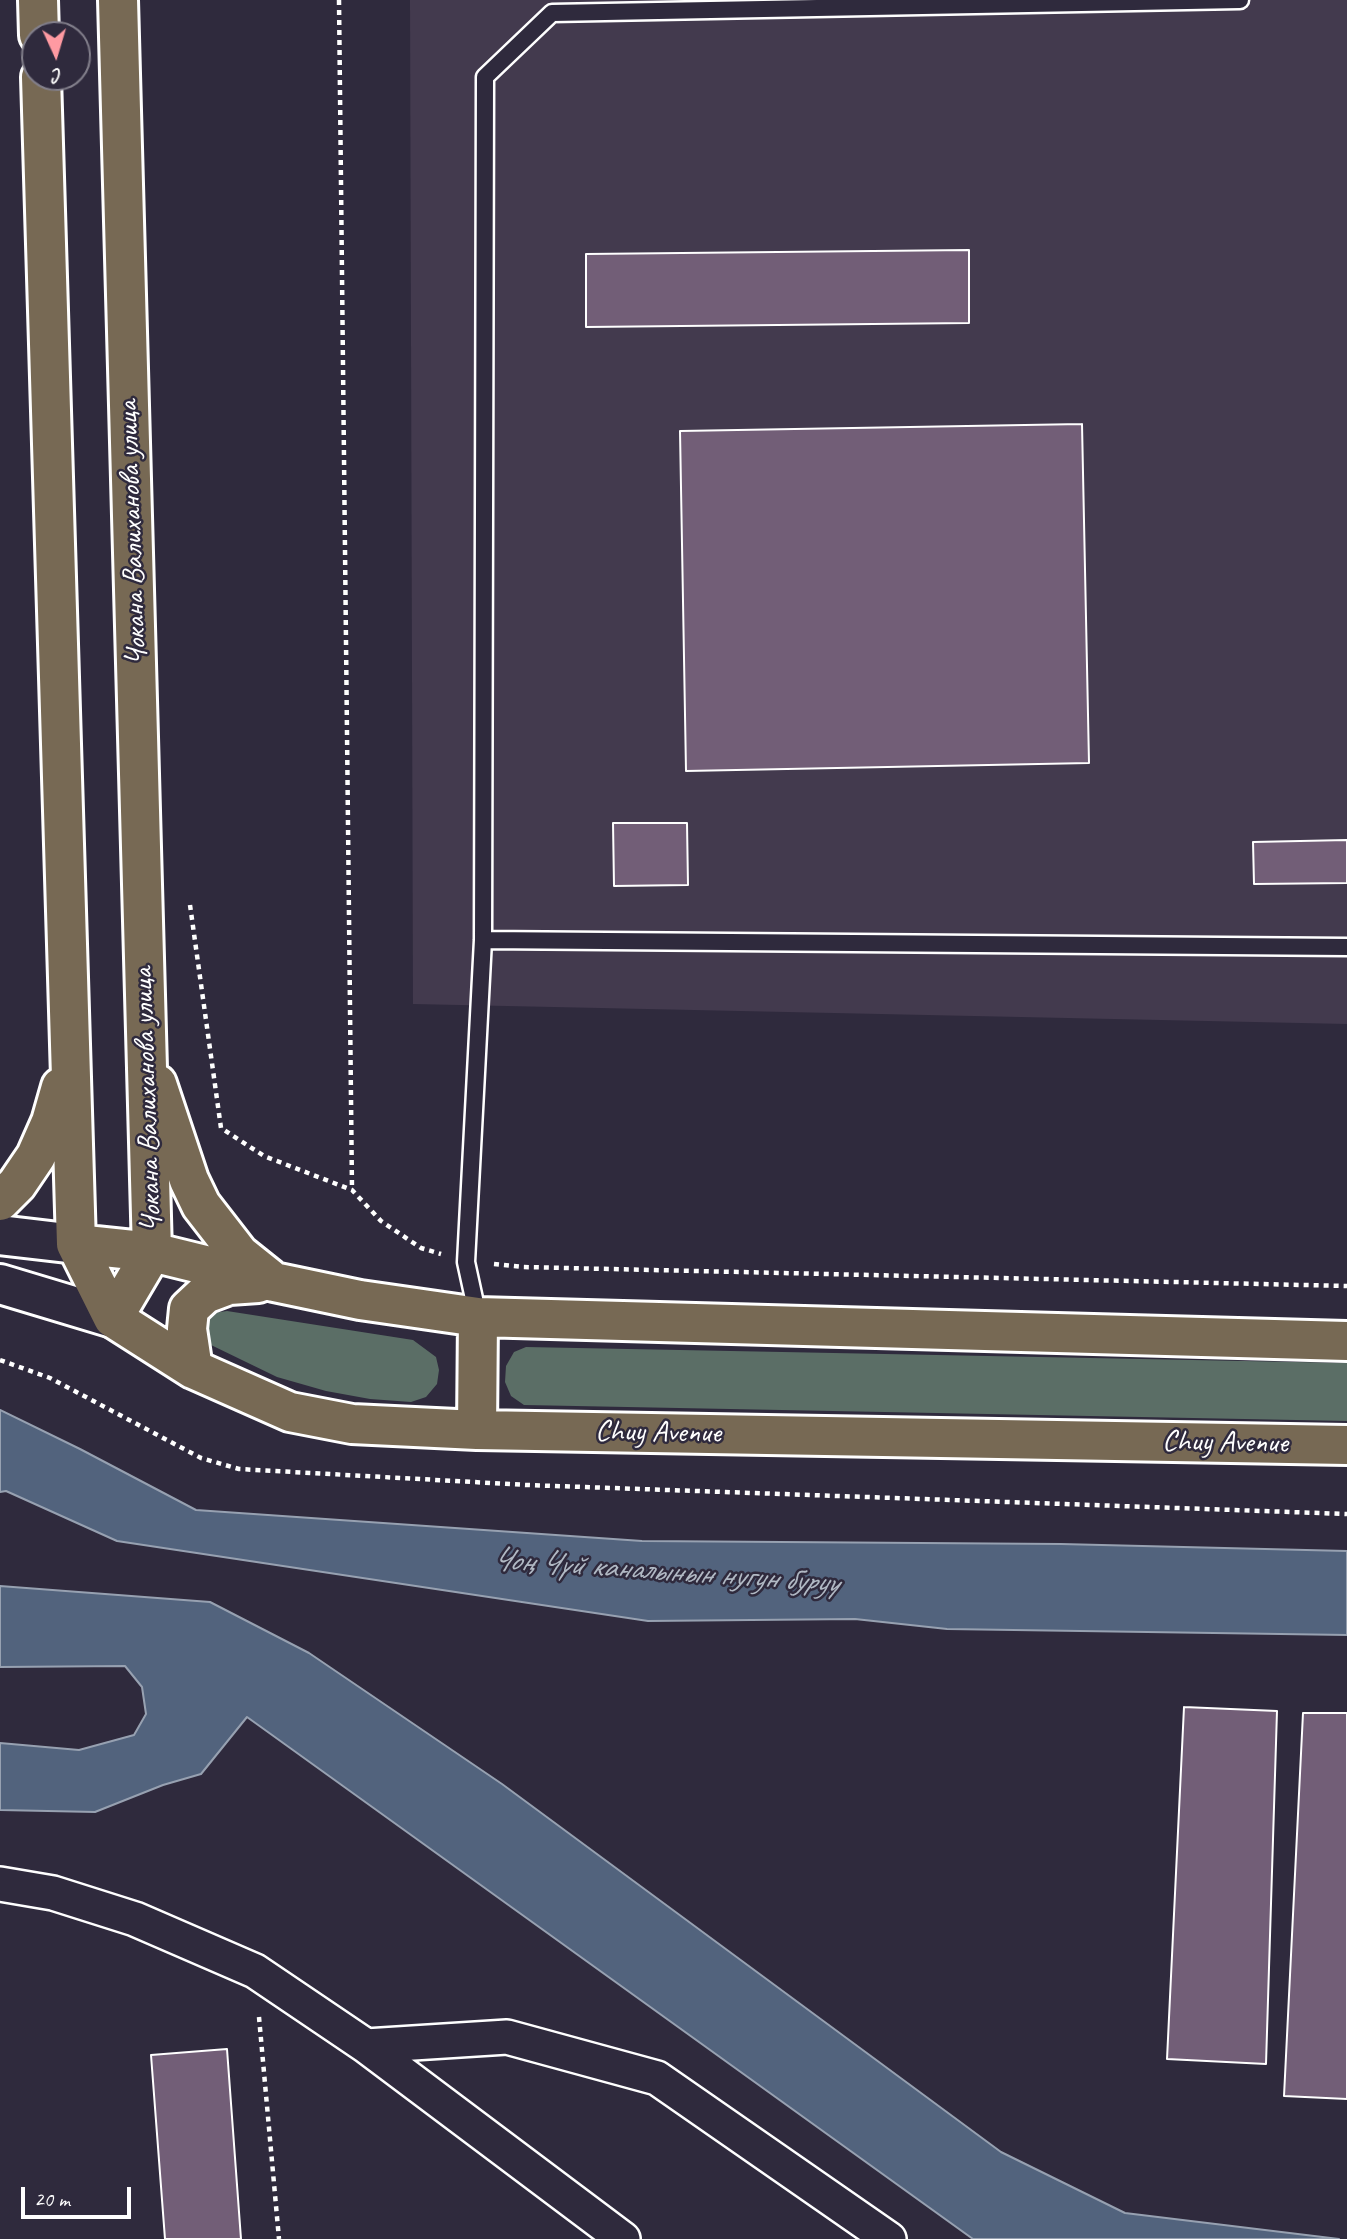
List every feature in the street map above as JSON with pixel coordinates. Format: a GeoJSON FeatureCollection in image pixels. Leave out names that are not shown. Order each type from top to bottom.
{"type":"FeatureCollection","features":[{"type":"Feature","properties":{"kind":"main road"},"geometry":{"type":"LineString","coordinates":[[38,0],[39,21]]}},
{"type":"Feature","properties":{"kind":"main road","name":"Чокана Валиханова улица"},"geometry":{"type":"LineString","coordinates":[[113,1318],[152,1252],[118,0]]}},
{"type":"Feature","properties":{"kind":"main road"},"geometry":{"type":"LineString","coordinates":[[41,91],[76,1244],[113,1318]]}},
{"type":"Feature","properties":{"kind":"main road"},"geometry":{"type":"LineString","coordinates":[[0,1201],[17,1184],[36,1156],[51,1122],[71,1052]]}},
{"type":"Feature","properties":{"kind":"main road"},"geometry":{"type":"LineString","coordinates":[[146,1053],[189,1180],[201,1205],[239,1254],[274,1282]]}},
{"type":"Feature","properties":{"kind":"main road"},"geometry":{"type":"LineString","coordinates":[[0,1235],[152,1252],[360,1300],[478,1317],[1347,1340]]}},
{"type":"Feature","properties":{"kind":"main road"},"geometry":{"type":"LineString","coordinates":[[192,1369],[187,1329],[189,1309],[205,1294],[229,1286],[274,1282]]}},
{"type":"Feature","properties":{"kind":"main road","name":"Chuy Avenue"},"geometry":{"type":"LineString","coordinates":[[0,1284],[113,1318],[192,1369],[290,1412],[352,1424],[477,1430],[1347,1445]]}},
{"type":"Feature","properties":{"kind":"main road"},"geometry":{"type":"LineString","coordinates":[[477,1430],[478,1317]]}},
{"type":"Feature","properties":{"kind":"street"},"geometry":{"type":"LineString","coordinates":[[0,1884],[52,1893],[135,1919],[255,1971],[366,2046],[623,2239]]}},
{"type":"Feature","properties":{"kind":"street"},"geometry":{"type":"LineString","coordinates":[[366,2046],[507,2037],[657,2078],[889,2239]]}},
{"type":"Feature","properties":{"kind":"lane"},"geometry":{"type":"LineString","coordinates":[[478,1317],[466,1262],[483,940],[485,77],[552,13],[1240,0]]}},
{"type":"Feature","properties":{"kind":"lane"},"geometry":{"type":"LineString","coordinates":[[483,940],[1347,947]]}},
{"type":"Feature","properties":{"kind":"path"},"geometry":{"type":"LineString","coordinates":[[339,0],[352,1190]]}},
{"type":"Feature","properties":{"kind":"path"},"geometry":{"type":"LineString","coordinates":[[190,905],[220,1128],[264,1156],[352,1190],[381,1221],[421,1248],[466,1262],[523,1267],[1347,1286]]}},
{"type":"Feature","properties":{"kind":"path"},"geometry":{"type":"LineString","coordinates":[[0,1360],[50,1378],[201,1458],[239,1469],[527,1485],[1347,1514]]}},
{"type":"Feature","properties":{"kind":"path"},"geometry":{"type":"LineString","coordinates":[[255,1971],[279,2239]]}},
{"type":"Feature","properties":{"kind":"shaded area"},"geometry":{"type":"Polygon","coordinates":[[[410,0],[1347,0],[1347,1024],[413,1004],[410,0]]]}},
{"type":"Feature","properties":{"kind":"green space"},"geometry":{"type":"Polygon","coordinates":[[[227,1311],[413,1340],[436,1357],[439,1370],[437,1384],[426,1397],[411,1402],[370,1399],[326,1391],[277,1377],[211,1345],[203,1334],[204,1320],[213,1313],[227,1311]]]}},
{"type":"Feature","properties":{"kind":"green space"},"geometry":{"type":"Polygon","coordinates":[[[526,1347],[1347,1363],[1347,1421],[524,1405],[511,1396],[505,1382],[506,1366],[514,1352],[526,1347]]]}},
{"type":"Feature","properties":{"kind":"water","name":"Чоң Чүй каналынын нугун буруу"},"geometry":{"type":"Polygon","coordinates":[[[0,1410],[196,1510],[642,1541],[1061,1544],[1347,1551],[1347,1635],[947,1629],[855,1619],[648,1621],[117,1541],[6,1491],[0,1492],[0,1410]]]}},
{"type":"Feature","properties":{"kind":"water"},"geometry":{"type":"Polygon","coordinates":[[[0,1586],[210,1602],[309,1653],[502,1784],[1001,2152],[1125,2213],[1339,2239],[973,2239],[247,1717],[201,1774],[163,1785],[95,1812],[0,1810],[0,1743],[79,1750],[134,1735],[146,1714],[142,1687],[125,1666],[0,1667],[0,1586]]]}},
{"type":"Feature","properties":{"kind":"building"},"geometry":{"type":"Polygon","coordinates":[[[969,250],[969,323],[586,327],[586,254],[969,250]]]}},
{"type":"Feature","properties":{"kind":"building"},"geometry":{"type":"Polygon","coordinates":[[[1082,424],[1089,763],[686,771],[680,431],[1082,424]]]}},
{"type":"Feature","properties":{"kind":"building"},"geometry":{"type":"Polygon","coordinates":[[[613,823],[687,823],[688,885],[614,886],[613,823]]]}},
{"type":"Feature","properties":{"kind":"building"},"geometry":{"type":"Polygon","coordinates":[[[1347,840],[1347,883],[1254,884],[1253,842],[1347,840]]]}},
{"type":"Feature","properties":{"kind":"building"},"geometry":{"type":"Polygon","coordinates":[[[1184,1707],[1277,1711],[1266,2064],[1167,2059],[1184,1707]]]}},
{"type":"Feature","properties":{"kind":"building"},"geometry":{"type":"Polygon","coordinates":[[[1303,1713],[1347,1713],[1347,2099],[1284,2096],[1303,1713]]]}},
{"type":"Feature","properties":{"kind":"building"},"geometry":{"type":"Polygon","coordinates":[[[227,2049],[241,2239],[165,2239],[151,2055],[227,2049]]]}}]}
